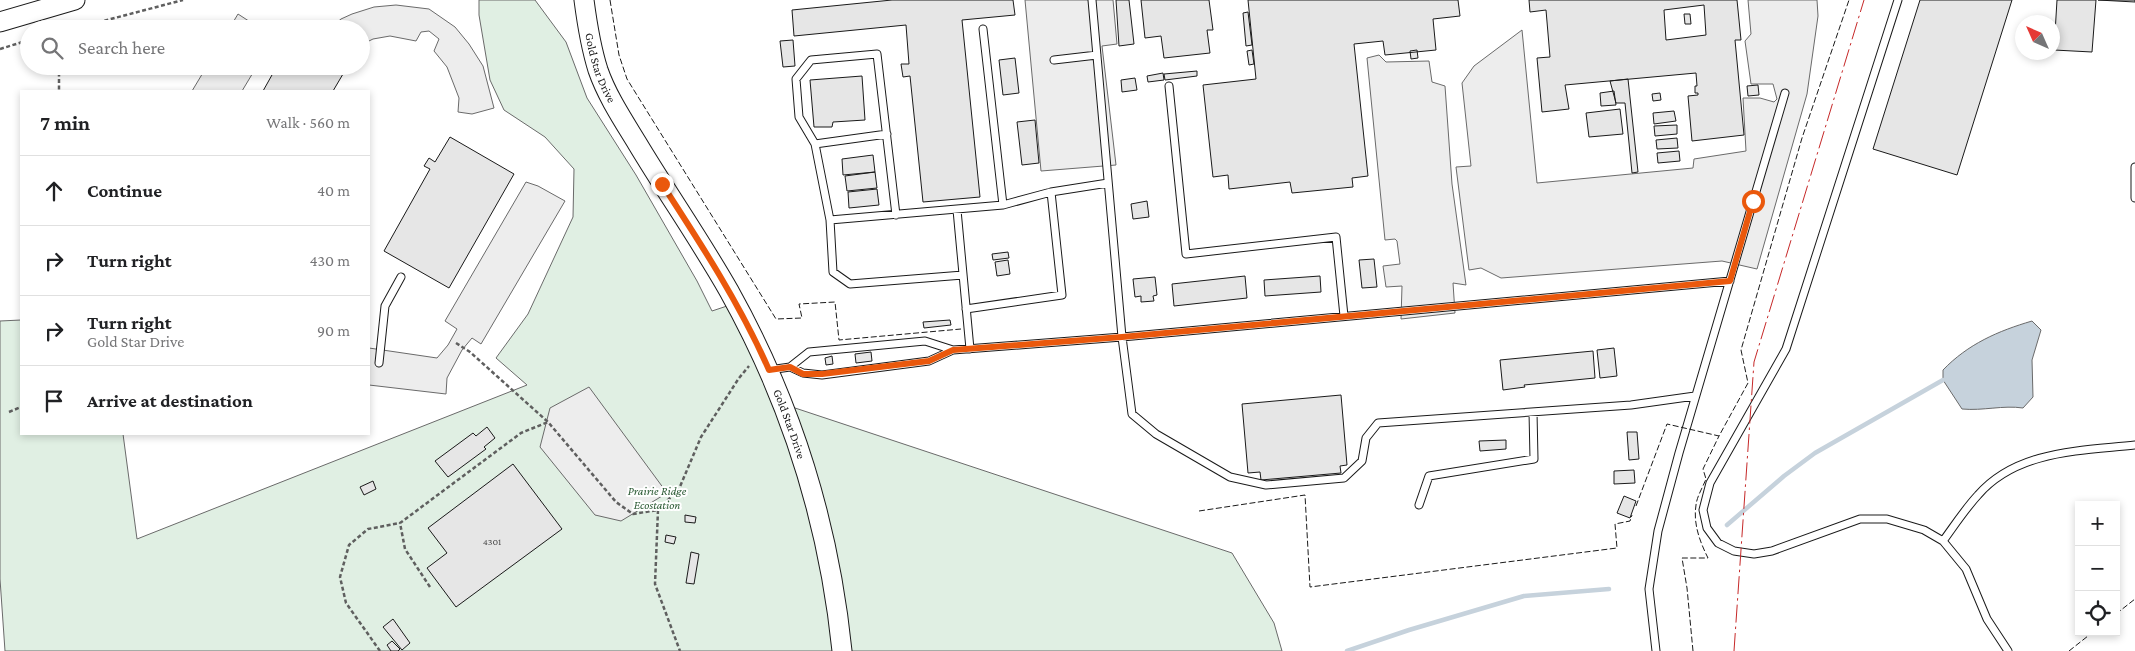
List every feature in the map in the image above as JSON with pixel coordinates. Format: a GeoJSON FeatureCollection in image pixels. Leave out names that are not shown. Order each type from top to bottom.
{"type":"FeatureCollection","features":[{"type":"Feature","properties":{"kind":"street"},"geometry":{"type":"LineString","coordinates":[[0,22],[75,0]]}},
{"type":"Feature","properties":{"kind":"street","name":"Gold Star Drive"},"geometry":{"type":"LineString","coordinates":[[584,0],[599,71],[612,101],[662,184],[696,235],[736,304],[761,352],[792,425],[815,497],[830,563],[842,651]]}},
{"type":"Feature","properties":{"kind":"lane"},"geometry":{"type":"LineString","coordinates":[[1092,0],[1122,337],[1132,414],[1156,434],[1230,477],[1266,485],[1344,478],[1362,461],[1366,438],[1378,423],[1631,405],[1695,396]]}},
{"type":"Feature","properties":{"kind":"lane"},"geometry":{"type":"LineString","coordinates":[[1898,0],[1786,349],[1710,483],[1703,510],[1707,528],[1718,543],[1734,551],[1754,554],[1772,551],[1860,519],[1886,519],[1924,530],[1943,541],[1954,552],[1966,569],[1987,619],[2008,651]]}},
{"type":"Feature","properties":{"kind":"lane"},"geometry":{"type":"LineString","coordinates":[[983,29],[1003,205]]}},
{"type":"Feature","properties":{"kind":"lane"},"geometry":{"type":"LineString","coordinates":[[896,215],[878,54],[811,60],[796,80],[799,117],[815,144],[830,220],[833,272],[850,284],[963,275]]}},
{"type":"Feature","properties":{"kind":"lane"},"geometry":{"type":"LineString","coordinates":[[1054,60],[1097,55]]}},
{"type":"Feature","properties":{"kind":"lane"},"geometry":{"type":"LineString","coordinates":[[1169,86],[1186,254],[1336,237],[1344,316]]}},
{"type":"Feature","properties":{"kind":"lane"},"geometry":{"type":"LineString","coordinates":[[1656,651],[1650,589],[1658,531],[1695,396],[1785,93]]}},
{"type":"Feature","properties":{"kind":"lane"},"geometry":{"type":"LineString","coordinates":[[815,144],[887,134]]}},
{"type":"Feature","properties":{"kind":"lane"},"geometry":{"type":"LineString","coordinates":[[2135,167],[2135,198]]}},
{"type":"Feature","properties":{"kind":"lane"},"geometry":{"type":"LineString","coordinates":[[830,220],[1003,205],[1051,192],[1108,183]]}},
{"type":"Feature","properties":{"kind":"lane"},"geometry":{"type":"LineString","coordinates":[[966,309],[1062,296],[1051,192]]}},
{"type":"Feature","properties":{"kind":"lane"},"geometry":{"type":"LineString","coordinates":[[957,210],[970,349]]}},
{"type":"Feature","properties":{"kind":"lane"},"geometry":{"type":"LineString","coordinates":[[379,363],[385,306],[401,276]]}},
{"type":"Feature","properties":{"kind":"lane"},"geometry":{"type":"LineString","coordinates":[[769,370],[790,367],[809,352],[925,341],[953,350],[970,349],[1122,337],[1730,281]]}},
{"type":"Feature","properties":{"kind":"lane"},"geometry":{"type":"LineString","coordinates":[[790,367],[803,374],[822,374],[929,361],[953,350]]}},
{"type":"Feature","properties":{"kind":"lane"},"geometry":{"type":"LineString","coordinates":[[1419,505],[1429,476],[1534,459],[1533,412]]}},
{"type":"Feature","properties":{"kind":"lane"},"geometry":{"type":"LineString","coordinates":[[1943,541],[1979,494],[2007,470],[2040,457],[2135,445]]}},
{"type":"Feature","properties":{"kind":"path"},"geometry":{"type":"LineString","coordinates":[[107,20],[182,0]]}},
{"type":"Feature","properties":{"kind":"path"},"geometry":{"type":"LineString","coordinates":[[0,49],[20,43]]}},
{"type":"Feature","properties":{"kind":"path"},"geometry":{"type":"LineString","coordinates":[[59,75],[59,90]]}},
{"type":"Feature","properties":{"kind":"path"},"geometry":{"type":"LineString","coordinates":[[456,343],[470,352],[548,422],[616,502],[633,514],[658,510],[679,489],[701,437],[739,378],[761,352]]}},
{"type":"Feature","properties":{"kind":"path"},"geometry":{"type":"LineString","coordinates":[[8,412],[20,407]]}},
{"type":"Feature","properties":{"kind":"path"},"geometry":{"type":"LineString","coordinates":[[380,651],[346,603],[340,577],[349,545],[368,529],[400,523],[521,433],[548,422]]}},
{"type":"Feature","properties":{"kind":"path"},"geometry":{"type":"LineString","coordinates":[[658,510],[655,584],[680,651]]}},
{"type":"Feature","properties":{"kind":"path"},"geometry":{"type":"LineString","coordinates":[[400,523],[406,549],[430,587]]}},
{"type":"Feature","properties":{"kind":"green space","name":"Prairie Ridge Ecostation"},"geometry":{"type":"Polygon","coordinates":[[[479,0],[535,0],[566,42],[587,98],[636,175],[697,281],[712,311],[727,306],[774,401],[1232,553],[1274,623],[1282,651],[5,651],[0,579],[0,321],[20,320],[20,435],[123,435],[137,539],[527,385],[496,358],[528,314],[573,217],[574,169],[545,137],[504,110],[490,80],[479,15],[479,0]]]}},
{"type":"Feature","properties":{"kind":"shaded area"},"geometry":{"type":"Polygon","coordinates":[[[1025,0],[1113,0],[1117,44],[1102,46],[1116,165],[1041,171],[1025,0]]]}},
{"type":"Feature","properties":{"kind":"shaded area"},"geometry":{"type":"Polygon","coordinates":[[[1748,0],[1817,0],[1818,16],[1807,94],[1757,269],[1722,261],[1501,278],[1481,268],[1469,270],[1456,167],[1471,166],[1462,83],[1474,66],[1522,30],[1537,183],[1693,168],[1694,159],[1746,151],[1743,98],[1760,98],[1774,102],[1777,99],[1773,84],[1751,84],[1745,41],[1751,34],[1748,0]]]}},
{"type":"Feature","properties":{"kind":"shaded area"},"geometry":{"type":"Polygon","coordinates":[[[396,5],[429,9],[455,27],[483,66],[494,108],[472,114],[458,112],[459,98],[447,67],[434,51],[439,39],[429,31],[421,32],[416,41],[390,36],[370,40],[370,20],[340,20],[374,7],[396,5]]]}},
{"type":"Feature","properties":{"kind":"shaded area"},"geometry":{"type":"Polygon","coordinates":[[[238,14],[247,20],[234,20],[238,14]]]}},
{"type":"Feature","properties":{"kind":"shaded area"},"geometry":{"type":"Polygon","coordinates":[[[1379,55],[1386,62],[1429,61],[1432,82],[1445,86],[1452,184],[1466,285],[1453,283],[1455,313],[1401,319],[1402,286],[1386,287],[1383,266],[1400,264],[1397,241],[1395,239],[1385,240],[1367,58],[1379,55]]]}},
{"type":"Feature","properties":{"kind":"shaded area"},"geometry":{"type":"Polygon","coordinates":[[[202,75],[252,75],[243,90],[193,90],[202,75]]]}},
{"type":"Feature","properties":{"kind":"shaded area"},"geometry":{"type":"Polygon","coordinates":[[[526,182],[538,186],[565,201],[481,344],[472,338],[462,350],[447,378],[446,394],[370,385],[370,348],[437,358],[448,345],[457,329],[445,321],[526,182]]]}},
{"type":"Feature","properties":{"kind":"shaded area"},"geometry":{"type":"Polygon","coordinates":[[[2032,321],[2041,330],[2032,360],[2033,397],[2023,408],[1962,409],[1943,380],[1943,370],[1973,346],[2007,329],[2032,321]]]}},
{"type":"Feature","properties":{"kind":"shaded area"},"geometry":{"type":"Polygon","coordinates":[[[589,387],[667,493],[621,521],[595,515],[540,447],[550,408],[589,387]]]}},
{"type":"Feature","properties":{"kind":"building"},"geometry":{"type":"Polygon","coordinates":[[[892,0],[1013,0],[1015,15],[962,20],[980,197],[923,202],[910,76],[903,77],[901,64],[909,64],[906,25],[794,36],[792,10],[892,0]]]}},
{"type":"Feature","properties":{"kind":"building"},"geometry":{"type":"Polygon","coordinates":[[[1116,0],[1129,0],[1134,44],[1119,46],[1116,0]]]}},
{"type":"Feature","properties":{"kind":"building"},"geometry":{"type":"Polygon","coordinates":[[[1141,0],[1209,0],[1213,30],[1207,30],[1210,53],[1164,58],[1161,36],[1145,38],[1141,0]]]}},
{"type":"Feature","properties":{"kind":"building"},"geometry":{"type":"Polygon","coordinates":[[[1248,0],[1458,0],[1460,16],[1433,19],[1436,50],[1385,55],[1383,41],[1354,44],[1368,176],[1352,178],[1353,187],[1292,193],[1290,182],[1229,189],[1228,175],[1213,177],[1203,85],[1256,79],[1248,0]]]}},
{"type":"Feature","properties":{"kind":"building"},"geometry":{"type":"Polygon","coordinates":[[[1529,0],[1737,0],[1741,40],[1735,40],[1744,135],[1692,141],[1688,96],[1698,95],[1698,93],[1695,93],[1695,86],[1697,86],[1696,73],[1565,85],[1569,109],[1542,112],[1537,58],[1550,57],[1546,10],[1530,12],[1529,0]],[[1704,5],[1664,10],[1666,40],[1706,35],[1704,5]]]}},
{"type":"Feature","properties":{"kind":"building"},"geometry":{"type":"Polygon","coordinates":[[[1920,0],[2012,0],[1957,175],[1873,149],[1920,0]]]}},
{"type":"Feature","properties":{"kind":"building"},"geometry":{"type":"Polygon","coordinates":[[[2057,0],[2096,0],[2092,52],[2060,50],[2060,15],[2056,15],[2057,0]]]}},
{"type":"Feature","properties":{"kind":"building"},"geometry":{"type":"Polygon","coordinates":[[[2098,0],[2135,0],[2135,2],[2098,0]]]}},
{"type":"Feature","properties":{"kind":"building"},"geometry":{"type":"Polygon","coordinates":[[[1248,12],[1252,45],[1246,46],[1243,13],[1248,12]]]}},
{"type":"Feature","properties":{"kind":"building"},"geometry":{"type":"Polygon","coordinates":[[[1684,14],[1690,14],[1691,24],[1685,24],[1684,14]]]}},
{"type":"Feature","properties":{"kind":"building"},"geometry":{"type":"Polygon","coordinates":[[[793,40],[795,66],[783,67],[780,41],[793,40]]]}},
{"type":"Feature","properties":{"kind":"building"},"geometry":{"type":"Polygon","coordinates":[[[1252,50],[1254,64],[1249,65],[1247,51],[1252,50]]]}},
{"type":"Feature","properties":{"kind":"building"},"geometry":{"type":"Polygon","coordinates":[[[1417,50],[1418,58],[1411,59],[1410,51],[1417,50]]]}},
{"type":"Feature","properties":{"kind":"building"},"geometry":{"type":"Polygon","coordinates":[[[1015,58],[1019,93],[1003,95],[999,60],[1015,58]]]}},
{"type":"Feature","properties":{"kind":"building"},"geometry":{"type":"Polygon","coordinates":[[[1197,71],[1197,76],[1165,80],[1164,74],[1197,71]]]}},
{"type":"Feature","properties":{"kind":"building"},"geometry":{"type":"Polygon","coordinates":[[[1163,73],[1164,80],[1148,82],[1147,76],[1163,73]]]}},
{"type":"Feature","properties":{"kind":"building"},"geometry":{"type":"Polygon","coordinates":[[[272,75],[342,75],[334,90],[264,90],[272,75]]]}},
{"type":"Feature","properties":{"kind":"building"},"geometry":{"type":"Polygon","coordinates":[[[862,76],[865,120],[833,122],[832,127],[814,127],[810,80],[862,76]]]}},
{"type":"Feature","properties":{"kind":"building"},"geometry":{"type":"Polygon","coordinates":[[[1135,78],[1137,90],[1122,92],[1121,80],[1135,78]]]}},
{"type":"Feature","properties":{"kind":"building"},"geometry":{"type":"Polygon","coordinates":[[[1628,79],[1638,172],[1632,173],[1625,103],[1616,103],[1610,81],[1628,79]]]}},
{"type":"Feature","properties":{"kind":"building"},"geometry":{"type":"Polygon","coordinates":[[[1758,85],[1759,95],[1748,96],[1747,86],[1758,85]]]}},
{"type":"Feature","properties":{"kind":"building"},"geometry":{"type":"Polygon","coordinates":[[[1614,91],[1616,105],[1601,106],[1600,93],[1614,91]]]}},
{"type":"Feature","properties":{"kind":"building"},"geometry":{"type":"Polygon","coordinates":[[[1660,93],[1661,100],[1653,101],[1652,94],[1660,93]]]}},
{"type":"Feature","properties":{"kind":"building"},"geometry":{"type":"Polygon","coordinates":[[[1620,109],[1623,134],[1589,137],[1586,113],[1620,109]]]}},
{"type":"Feature","properties":{"kind":"building"},"geometry":{"type":"Polygon","coordinates":[[[1674,111],[1676,121],[1654,124],[1653,113],[1674,111]]]}},
{"type":"Feature","properties":{"kind":"building"},"geometry":{"type":"Polygon","coordinates":[[[1035,120],[1039,163],[1022,165],[1017,122],[1035,120]]]}},
{"type":"Feature","properties":{"kind":"building"},"geometry":{"type":"Polygon","coordinates":[[[1677,125],[1677,134],[1655,136],[1654,126],[1677,125]]]}},
{"type":"Feature","properties":{"kind":"building"},"geometry":{"type":"Polygon","coordinates":[[[450,137],[514,174],[449,288],[384,251],[430,169],[424,166],[429,158],[435,162],[450,137]]]}},
{"type":"Feature","properties":{"kind":"building"},"geometry":{"type":"Polygon","coordinates":[[[1677,138],[1678,148],[1657,149],[1656,140],[1677,138]]]}},
{"type":"Feature","properties":{"kind":"building"},"geometry":{"type":"Polygon","coordinates":[[[1679,151],[1680,161],[1658,163],[1657,153],[1679,151]]]}},
{"type":"Feature","properties":{"kind":"building"},"geometry":{"type":"Polygon","coordinates":[[[873,155],[875,172],[843,175],[842,159],[873,155]]]}},
{"type":"Feature","properties":{"kind":"building"},"geometry":{"type":"Polygon","coordinates":[[[875,172],[877,188],[847,191],[845,176],[875,172]]]}},
{"type":"Feature","properties":{"kind":"building"},"geometry":{"type":"Polygon","coordinates":[[[877,189],[879,205],[849,208],[848,192],[877,189]]]}},
{"type":"Feature","properties":{"kind":"building"},"geometry":{"type":"Polygon","coordinates":[[[1147,201],[1149,217],[1133,219],[1131,204],[1147,201]]]}},
{"type":"Feature","properties":{"kind":"building"},"geometry":{"type":"Polygon","coordinates":[[[1008,252],[1009,258],[993,260],[992,254],[1008,252]]]}},
{"type":"Feature","properties":{"kind":"building"},"geometry":{"type":"Polygon","coordinates":[[[1374,259],[1377,287],[1362,288],[1359,260],[1374,259]]]}},
{"type":"Feature","properties":{"kind":"building"},"geometry":{"type":"Polygon","coordinates":[[[1008,260],[1010,274],[997,276],[995,262],[1008,260]]]}},
{"type":"Feature","properties":{"kind":"building"},"geometry":{"type":"Polygon","coordinates":[[[1245,276],[1247,298],[1174,306],[1172,284],[1245,276]]]}},
{"type":"Feature","properties":{"kind":"building"},"geometry":{"type":"Polygon","coordinates":[[[1320,276],[1321,292],[1265,296],[1264,280],[1320,276]]]}},
{"type":"Feature","properties":{"kind":"building"},"geometry":{"type":"Polygon","coordinates":[[[1155,277],[1157,295],[1153,296],[1154,301],[1141,302],[1141,296],[1135,297],[1133,279],[1155,277]]]}},
{"type":"Feature","properties":{"kind":"building"},"geometry":{"type":"Polygon","coordinates":[[[950,320],[951,325],[924,328],[923,322],[950,320]]]}},
{"type":"Feature","properties":{"kind":"building"},"geometry":{"type":"Polygon","coordinates":[[[1614,348],[1617,376],[1600,378],[1597,350],[1614,348]]]}},
{"type":"Feature","properties":{"kind":"building"},"geometry":{"type":"Polygon","coordinates":[[[1593,351],[1595,378],[1524,385],[1525,387],[1503,390],[1500,360],[1593,351]]]}},
{"type":"Feature","properties":{"kind":"building"},"geometry":{"type":"Polygon","coordinates":[[[871,352],[872,361],[856,363],[855,354],[871,352]]]}},
{"type":"Feature","properties":{"kind":"building"},"geometry":{"type":"Polygon","coordinates":[[[832,356],[833,364],[826,365],[825,358],[832,356]]]}},
{"type":"Feature","properties":{"kind":"building"},"geometry":{"type":"Polygon","coordinates":[[[1341,395],[1347,465],[1340,466],[1341,473],[1261,480],[1260,472],[1248,473],[1242,404],[1341,395]]]}},
{"type":"Feature","properties":{"kind":"building"},"geometry":{"type":"Polygon","coordinates":[[[487,427],[495,438],[484,447],[486,449],[448,477],[435,461],[473,433],[476,436],[487,427]]]}},
{"type":"Feature","properties":{"kind":"building"},"geometry":{"type":"Polygon","coordinates":[[[1627,432],[1637,432],[1639,459],[1629,460],[1627,432]]]}},
{"type":"Feature","properties":{"kind":"building"},"geometry":{"type":"Polygon","coordinates":[[[1506,440],[1506,449],[1480,451],[1479,441],[1506,440]]]}},
{"type":"Feature","properties":{"kind":"building"},"geometry":{"type":"Polygon","coordinates":[[[513,464],[562,529],[456,607],[427,568],[447,553],[428,528],[513,464]]]}},
{"type":"Feature","properties":{"kind":"building"},"geometry":{"type":"Polygon","coordinates":[[[1634,470],[1635,483],[1614,484],[1614,471],[1634,470]]]}},
{"type":"Feature","properties":{"kind":"building"},"geometry":{"type":"Polygon","coordinates":[[[373,481],[376,489],[364,495],[360,487],[373,481]]]}},
{"type":"Feature","properties":{"kind":"building"},"geometry":{"type":"Polygon","coordinates":[[[1624,496],[1636,501],[1630,518],[1617,513],[1624,496]]]}},
{"type":"Feature","properties":{"kind":"building"},"geometry":{"type":"Polygon","coordinates":[[[685,515],[696,517],[695,523],[685,522],[685,515]]]}},
{"type":"Feature","properties":{"kind":"building"},"geometry":{"type":"Polygon","coordinates":[[[666,535],[676,537],[674,544],[665,542],[666,535]]]}},
{"type":"Feature","properties":{"kind":"building"},"geometry":{"type":"Polygon","coordinates":[[[691,552],[699,554],[694,584],[686,583],[691,552]]]}},
{"type":"Feature","properties":{"kind":"building"},"geometry":{"type":"Polygon","coordinates":[[[393,619],[410,643],[402,650],[383,627],[393,619]]]}},
{"type":"Feature","properties":{"kind":"building"},"geometry":{"type":"Polygon","coordinates":[[[392,641],[400,649],[398,651],[391,651],[387,645],[392,641]]]}},
{"type":"Feature","properties":{"kind":"waterway"},"geometry":{"type":"LineString","coordinates":[[1727,525],[1784,476],[1815,453],[1943,380]]}},
{"type":"Feature","properties":{"kind":"waterway"},"geometry":{"type":"LineString","coordinates":[[1347,651],[1409,630],[1524,596],[1609,589]]}},
{"type":"Feature","properties":{"kind":"fence"},"geometry":{"type":"LineString","coordinates":[[610,0],[619,55],[627,79],[776,319],[802,318],[799,304],[835,302],[839,340],[961,329]]}},
{"type":"Feature","properties":{"kind":"fence"},"geometry":{"type":"LineString","coordinates":[[1636,506],[1667,424],[1719,436],[1748,383],[1741,350],[1802,138],[1849,0]]}},
{"type":"Feature","properties":{"kind":"fence"},"geometry":{"type":"LineString","coordinates":[[1693,651],[1682,558],[1708,558],[1698,533],[1695,512],[1698,498],[1706,479],[1703,469],[1719,436]]}},
{"type":"Feature","properties":{"kind":"fence"},"geometry":{"type":"LineString","coordinates":[[1199,511],[1305,495],[1310,587],[1617,548],[1615,524],[1630,521],[1632,515]]}},
{"type":"Feature","properties":{"kind":"fence"},"geometry":{"type":"LineString","coordinates":[[2120,611],[2135,599]]}},
{"type":"Feature","properties":{"kind":"fence"},"geometry":{"type":"LineString","coordinates":[[2069,651],[2088,636]]}},
{"type":"Feature","properties":{"kind":"power"},"geometry":{"type":"LineString","coordinates":[[1734,651],[1754,362],[1864,0]]}},
{"type":"Feature","properties":{"kind":"route"},"geometry":{"type":"LineString","coordinates":[[662,184],[696,235],[727,288],[769,370],[790,367],[803,374],[822,374],[929,361],[953,350],[1122,337],[1730,281],[1753,201]]}}]}
